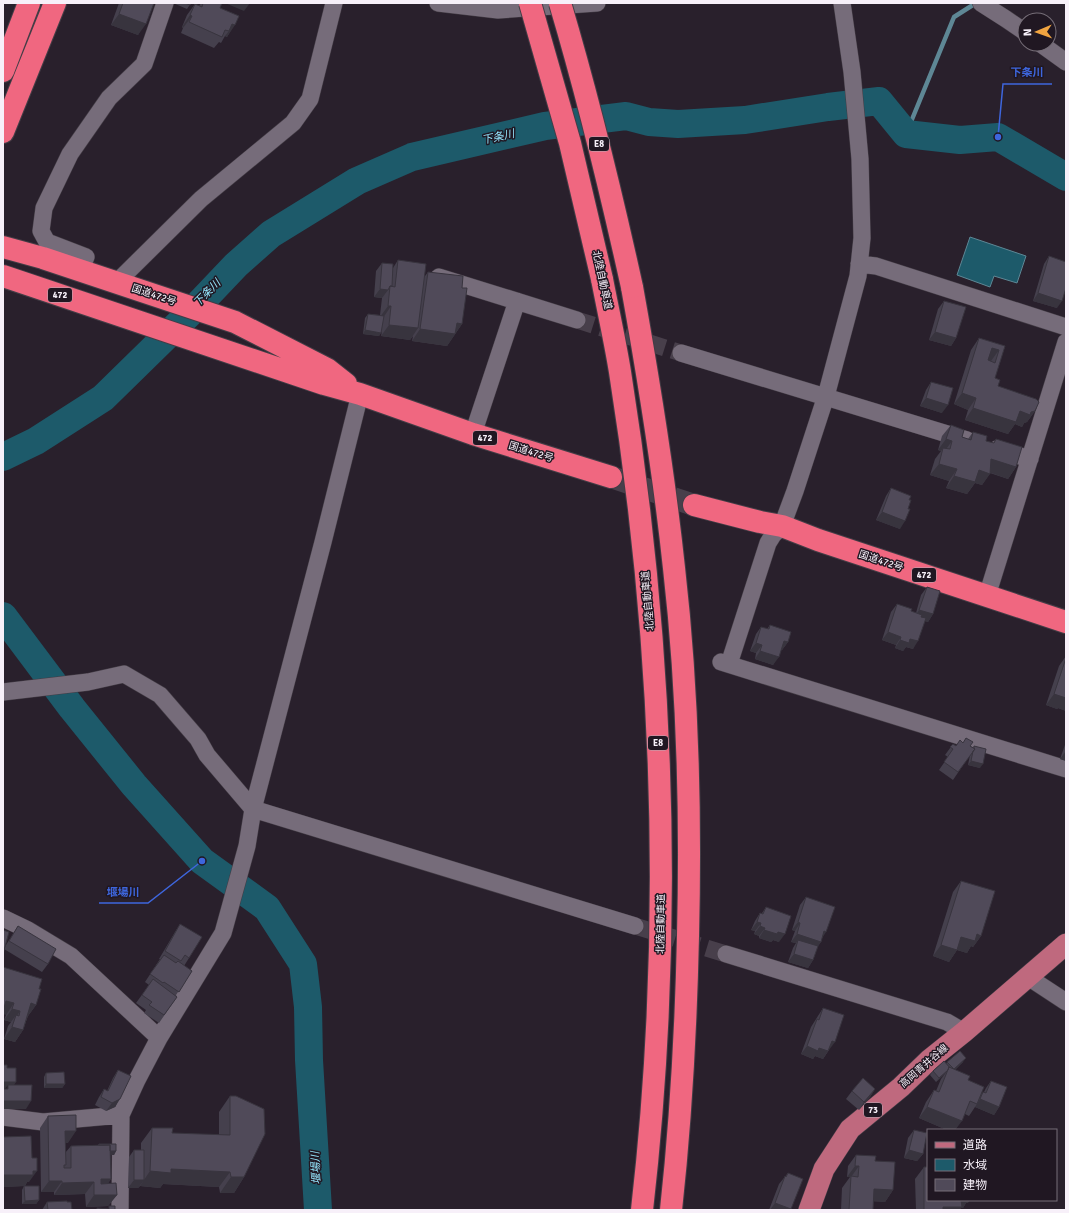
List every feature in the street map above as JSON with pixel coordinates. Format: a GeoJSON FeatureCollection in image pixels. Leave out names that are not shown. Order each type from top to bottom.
{"type":"FeatureCollection","features":[{"type":"Feature","properties":{"kind":"highway"},"geometry":{"type":"LineString","coordinates":[[3,71],[29,3]]}},
{"type":"Feature","properties":{"kind":"highway"},"geometry":{"type":"LineString","coordinates":[[3,132],[55,3]]}},
{"type":"Feature","properties":{"kind":"highway"},"geometry":{"type":"LineString","coordinates":[[524,3],[550,71]]}},
{"type":"Feature","properties":{"kind":"highway","name":"北陸自動車道"},"geometry":{"type":"LineString","coordinates":[[530,3],[570,143],[602,280],[620,370],[634,467],[645,567],[654,666],[659,759],[661,871],[660,977],[653,1093],[642,1210]]}},
{"type":"Feature","properties":{"kind":"highway","name":"E8"},"geometry":{"type":"LineString","coordinates":[[560,3],[594,125],[635,287],[663,473],[675,570],[683,664],[688,767],[690,873],[687,987],[681,1096],[671,1210]]}},
{"type":"Feature","properties":{"kind":"highway"},"geometry":{"type":"LineString","coordinates":[[570,3],[603,124],[619,190],[635,287]]}},
{"type":"Feature","properties":{"kind":"highway","name":"国道472号"},"geometry":{"type":"LineString","coordinates":[[3,247],[235,322],[326,369],[360,394]]}},
{"type":"Feature","properties":{"kind":"highway","name":"国道472号"},"geometry":{"type":"LineString","coordinates":[[3,276],[324,384],[360,394],[473,434],[611,477]]}},
{"type":"Feature","properties":{"kind":"highway","name":"国道472号"},"geometry":{"type":"LineString","coordinates":[[694,505],[760,522],[782,526],[818,540],[1066,622]]}},
{"type":"Feature","properties":{"kind":"main road","name":"高岡青井谷線"},"geometry":{"type":"LineString","coordinates":[[809,1210],[824,1169],[850,1129],[901,1087],[929,1060],[964,1032],[1066,944]]}},
{"type":"Feature","properties":{"kind":"street"},"geometry":{"type":"LineString","coordinates":[[80,271],[86,257],[47,242],[41,231],[44,208],[70,154],[109,98],[144,64],[165,3]]}},
{"type":"Feature","properties":{"kind":"street"},"geometry":{"type":"LineString","coordinates":[[116,283],[201,199],[293,123],[310,99],[334,3]]}},
{"type":"Feature","properties":{"kind":"street"},"geometry":{"type":"LineString","coordinates":[[438,3],[498,10],[597,3]]}},
{"type":"Feature","properties":{"kind":"street"},"geometry":{"type":"LineString","coordinates":[[842,3],[852,72],[860,159],[862,238],[858,276],[826,396],[782,526],[773,535],[768,543],[725,663],[1066,769]]}},
{"type":"Feature","properties":{"kind":"street"},"geometry":{"type":"LineString","coordinates":[[981,3],[1017,27]]}},
{"type":"Feature","properties":{"kind":"street"},"geometry":{"type":"LineString","coordinates":[[1052,52],[1066,62]]}},
{"type":"Feature","properties":{"kind":"street"},"geometry":{"type":"LineString","coordinates":[[859,264],[876,266],[1066,327]]}},
{"type":"Feature","properties":{"kind":"street"},"geometry":{"type":"LineString","coordinates":[[434,275],[577,320]]}},
{"type":"Feature","properties":{"kind":"street"},"geometry":{"type":"LineString","coordinates":[[473,434],[517,301]]}},
{"type":"Feature","properties":{"kind":"street"},"geometry":{"type":"LineString","coordinates":[[987,596],[1066,342]]}},
{"type":"Feature","properties":{"kind":"street"},"geometry":{"type":"LineString","coordinates":[[681,352],[1030,459]]}},
{"type":"Feature","properties":{"kind":"street"},"geometry":{"type":"LineString","coordinates":[[120,1210],[122,1115],[137,1080],[160,1038],[223,933],[247,846],[253,809],[360,394]]}},
{"type":"Feature","properties":{"kind":"street"},"geometry":{"type":"LineString","coordinates":[[3,692],[88,682],[124,674],[160,695],[198,739],[207,755],[253,809],[635,926]]}},
{"type":"Feature","properties":{"kind":"street"},"geometry":{"type":"LineString","coordinates":[[3,918],[28,930],[71,956],[160,1038]]}},
{"type":"Feature","properties":{"kind":"street"},"geometry":{"type":"LineString","coordinates":[[726,954],[947,1022],[964,1032]]}},
{"type":"Feature","properties":{"kind":"street"},"geometry":{"type":"LineString","coordinates":[[1028,977],[1066,1002]]}},
{"type":"Feature","properties":{"kind":"street"},"geometry":{"type":"LineString","coordinates":[[3,1117],[43,1122],[122,1115]]}},
{"type":"Feature","properties":{"kind":"water"},"geometry":{"type":"Polygon","coordinates":[[[970,237],[1026,256],[1017,283],[994,276],[990,287],[957,275],[970,237]]]}},
{"type":"Feature","properties":{"kind":"building"},"geometry":{"type":"Polygon","coordinates":[[[123,3],[154,3],[146,24],[119,14],[123,3]]]}},
{"type":"Feature","properties":{"kind":"building"},"geometry":{"type":"Polygon","coordinates":[[[203,3],[222,3],[220,8],[239,16],[235,25],[232,24],[229,31],[225,30],[222,37],[189,22],[192,16],[190,15],[195,4],[202,7],[203,3]]]}},
{"type":"Feature","properties":{"kind":"building"},"geometry":{"type":"Polygon","coordinates":[[[1049,256],[1066,262],[1066,288],[1062,301],[1038,293],[1049,256]]]}},
{"type":"Feature","properties":{"kind":"building"},"geometry":{"type":"Polygon","coordinates":[[[398,260],[426,264],[418,328],[389,325],[391,306],[388,306],[390,286],[395,287],[398,260]]]}},
{"type":"Feature","properties":{"kind":"building"},"geometry":{"type":"Polygon","coordinates":[[[382,263],[393,264],[392,286],[390,286],[388,290],[380,289],[382,263]]]}},
{"type":"Feature","properties":{"kind":"building"},"geometry":{"type":"Polygon","coordinates":[[[428,272],[463,276],[462,288],[467,288],[462,324],[457,323],[455,334],[420,329],[428,272]]]}},
{"type":"Feature","properties":{"kind":"building"},"geometry":{"type":"Polygon","coordinates":[[[944,301],[966,307],[956,338],[935,332],[944,301]]]}},
{"type":"Feature","properties":{"kind":"building"},"geometry":{"type":"Polygon","coordinates":[[[368,314],[384,316],[381,333],[365,330],[368,314]]]}},
{"type":"Feature","properties":{"kind":"building"},"geometry":{"type":"Polygon","coordinates":[[[979,338],[1005,346],[995,378],[1000,380],[998,386],[1036,399],[1039,402],[1035,411],[1031,412],[1030,415],[1020,411],[1016,422],[973,408],[976,398],[962,393],[979,338]],[[992,348],[988,360],[995,363],[999,350],[992,348]]]}},
{"type":"Feature","properties":{"kind":"building"},"geometry":{"type":"Polygon","coordinates":[[[931,382],[953,388],[948,405],[926,398],[931,382]]]}},
{"type":"Feature","properties":{"kind":"building"},"geometry":{"type":"Polygon","coordinates":[[[951,425],[964,430],[962,437],[971,440],[973,432],[987,436],[986,441],[994,443],[996,439],[1022,447],[1016,467],[991,459],[990,474],[979,470],[975,482],[954,476],[957,469],[939,464],[943,448],[950,449],[952,441],[946,439],[951,425]]]}},
{"type":"Feature","properties":{"kind":"building"},"geometry":{"type":"Polygon","coordinates":[[[891,488],[911,496],[908,509],[910,509],[905,521],[882,512],[891,488]]]}},
{"type":"Feature","properties":{"kind":"building"},"geometry":{"type":"Polygon","coordinates":[[[927,587],[940,591],[933,614],[919,610],[927,587]]]}},
{"type":"Feature","properties":{"kind":"building"},"geometry":{"type":"Polygon","coordinates":[[[897,604],[912,609],[911,611],[922,615],[921,617],[926,618],[918,641],[910,639],[909,643],[900,640],[901,637],[888,632],[897,604]]]}},
{"type":"Feature","properties":{"kind":"building"},"geometry":{"type":"Polygon","coordinates":[[[770,625],[791,632],[788,642],[784,641],[779,657],[760,651],[762,645],[756,643],[761,627],[769,629],[770,625]]]}},
{"type":"Feature","properties":{"kind":"building"},"geometry":{"type":"Polygon","coordinates":[[[1066,658],[1066,698],[1054,694],[1066,658]]]}},
{"type":"Feature","properties":{"kind":"building"},"geometry":{"type":"Polygon","coordinates":[[[966,738],[973,742],[970,746],[975,749],[958,772],[944,762],[953,749],[950,747],[953,744],[956,746],[960,740],[963,743],[966,738]]]}},
{"type":"Feature","properties":{"kind":"building"},"geometry":{"type":"Polygon","coordinates":[[[974,746],[986,749],[983,764],[971,761],[973,751],[975,749],[974,746]]]}},
{"type":"Feature","properties":{"kind":"building"},"geometry":{"type":"Polygon","coordinates":[[[961,881],[995,891],[981,936],[977,934],[975,941],[961,937],[957,950],[941,945],[961,881]]]}},
{"type":"Feature","properties":{"kind":"building"},"geometry":{"type":"Polygon","coordinates":[[[806,897],[835,907],[826,932],[824,931],[821,942],[797,934],[800,923],[798,922],[806,897]]]}},
{"type":"Feature","properties":{"kind":"building"},"geometry":{"type":"Polygon","coordinates":[[[766,907],[791,916],[785,934],[778,932],[777,934],[764,930],[765,928],[760,926],[761,923],[757,922],[760,913],[763,914],[766,907]]]}},
{"type":"Feature","properties":{"kind":"building"},"geometry":{"type":"Polygon","coordinates":[[[180,924],[202,937],[189,958],[185,955],[181,961],[165,951],[180,924]]]}},
{"type":"Feature","properties":{"kind":"building"},"geometry":{"type":"Polygon","coordinates":[[[18,926],[56,949],[48,964],[9,941],[18,926]]]}},
{"type":"Feature","properties":{"kind":"building"},"geometry":{"type":"Polygon","coordinates":[[[3,930],[9,932],[3,954],[3,930]]]}},
{"type":"Feature","properties":{"kind":"building"},"geometry":{"type":"Polygon","coordinates":[[[798,940],[818,946],[813,960],[794,954],[798,940]]]}},
{"type":"Feature","properties":{"kind":"building"},"geometry":{"type":"Polygon","coordinates":[[[164,955],[176,963],[178,961],[192,971],[179,992],[150,974],[164,955]]]}},
{"type":"Feature","properties":{"kind":"building"},"geometry":{"type":"Polygon","coordinates":[[[3,967],[42,979],[39,989],[41,989],[36,1005],[31,1003],[23,1030],[12,1027],[16,1015],[19,1016],[20,1011],[12,1009],[14,1003],[6,1001],[3,1008],[3,967]]]}},
{"type":"Feature","properties":{"kind":"building"},"geometry":{"type":"Polygon","coordinates":[[[153,979],[177,997],[164,1015],[149,1005],[152,1002],[142,995],[153,979]]]}},
{"type":"Feature","properties":{"kind":"building"},"geometry":{"type":"Polygon","coordinates":[[[823,1008],[844,1015],[835,1042],[832,1041],[828,1051],[819,1048],[818,1051],[807,1046],[817,1019],[819,1020],[823,1008]]]}},
{"type":"Feature","properties":{"kind":"building"},"geometry":{"type":"Polygon","coordinates":[[[960,1051],[966,1058],[954,1069],[947,1062],[960,1051]]]}},
{"type":"Feature","properties":{"kind":"building"},"geometry":{"type":"Polygon","coordinates":[[[944,1061],[950,1068],[949,1067],[948,1070],[939,1078],[933,1071],[944,1061]]]}},
{"type":"Feature","properties":{"kind":"building"},"geometry":{"type":"Polygon","coordinates":[[[3,1065],[7,1065],[7,1068],[16,1068],[16,1082],[3,1082],[3,1065]]]}},
{"type":"Feature","properties":{"kind":"building"},"geometry":{"type":"Polygon","coordinates":[[[949,1067],[970,1076],[968,1080],[984,1087],[977,1104],[970,1101],[962,1121],[927,1107],[934,1090],[939,1092],[949,1067]]]}},
{"type":"Feature","properties":{"kind":"building"},"geometry":{"type":"Polygon","coordinates":[[[118,1070],[131,1076],[120,1099],[112,1103],[101,1097],[104,1089],[108,1091],[118,1070]]]}},
{"type":"Feature","properties":{"kind":"building"},"geometry":{"type":"Polygon","coordinates":[[[64,1072],[65,1084],[46,1084],[46,1073],[64,1072]]]}},
{"type":"Feature","properties":{"kind":"building"},"geometry":{"type":"Polygon","coordinates":[[[863,1078],[875,1089],[864,1102],[852,1091],[863,1078]]]}},
{"type":"Feature","properties":{"kind":"building"},"geometry":{"type":"Polygon","coordinates":[[[991,1081],[1007,1087],[999,1107],[980,1099],[983,1092],[986,1093],[991,1081]]]}},
{"type":"Feature","properties":{"kind":"building"},"geometry":{"type":"Polygon","coordinates":[[[8,1085],[32,1085],[31,1101],[3,1101],[3,1089],[8,1089],[8,1085]]]}},
{"type":"Feature","properties":{"kind":"building"},"geometry":{"type":"Polygon","coordinates":[[[230,1096],[236,1096],[264,1109],[265,1134],[244,1177],[231,1177],[230,1172],[171,1169],[171,1173],[150,1171],[152,1128],[173,1128],[172,1133],[230,1135],[230,1096]]]}},
{"type":"Feature","properties":{"kind":"building"},"geometry":{"type":"Polygon","coordinates":[[[76,1115],[76,1131],[65,1131],[66,1165],[64,1165],[64,1168],[71,1168],[71,1146],[110,1145],[111,1179],[101,1179],[101,1184],[116,1183],[117,1195],[94,1195],[94,1182],[62,1183],[62,1181],[49,1181],[48,1116],[76,1115]]]}},
{"type":"Feature","properties":{"kind":"building"},"geometry":{"type":"Polygon","coordinates":[[[914,1130],[927,1133],[923,1154],[909,1150],[914,1130]]]}},
{"type":"Feature","properties":{"kind":"building"},"geometry":{"type":"Polygon","coordinates":[[[31,1136],[32,1158],[37,1158],[37,1171],[33,1171],[33,1175],[3,1175],[3,1137],[31,1136]]]}},
{"type":"Feature","properties":{"kind":"building"},"geometry":{"type":"Polygon","coordinates":[[[99,1144],[116,1144],[116,1151],[110,1151],[110,1145],[99,1144]]]}},
{"type":"Feature","properties":{"kind":"building"},"geometry":{"type":"Polygon","coordinates":[[[134,1150],[144,1150],[144,1180],[134,1180],[134,1150]]]}},
{"type":"Feature","properties":{"kind":"building"},"geometry":{"type":"Polygon","coordinates":[[[856,1155],[876,1156],[875,1161],[895,1162],[893,1190],[874,1189],[873,1210],[849,1210],[851,1176],[858,1177],[859,1166],[855,1166],[856,1155]]]}},
{"type":"Feature","properties":{"kind":"building"},"geometry":{"type":"Polygon","coordinates":[[[924,1167],[927,1167],[927,1201],[961,1201],[962,1207],[943,1207],[943,1210],[924,1210],[924,1167]]]}},
{"type":"Feature","properties":{"kind":"building"},"geometry":{"type":"Polygon","coordinates":[[[788,1173],[803,1179],[791,1209],[775,1203],[785,1176],[786,1177],[788,1173]]]}},
{"type":"Feature","properties":{"kind":"building"},"geometry":{"type":"Polygon","coordinates":[[[24,1186],[39,1186],[39,1200],[25,1201],[24,1186]]]}},
{"type":"Feature","properties":{"kind":"building"},"geometry":{"type":"Polygon","coordinates":[[[47,1202],[71,1202],[72,1210],[48,1210],[47,1202]]]}},
{"type":"Feature","properties":{"kind":"building"},"geometry":{"type":"Polygon","coordinates":[[[109,1206],[115,1206],[115,1210],[97,1210],[97,1208],[109,1209],[109,1206]]]}},
{"type":"Feature","properties":{"kind":"waterway"},"geometry":{"type":"LineString","coordinates":[[906,134],[954,17],[976,3]]}},
{"type":"Feature","properties":{"kind":"waterway","name":"下条川"},"geometry":{"type":"LineString","coordinates":[[3,457],[36,441],[103,398],[198,305],[236,265],[271,234],[357,181],[412,157],[545,126],[626,116],[649,122],[678,124],[745,120],[828,107],[879,101],[906,134],[960,140],[998,137],[1066,177]]}},
{"type":"Feature","properties":{"kind":"waterway","name":"堰場川"},"geometry":{"type":"LineString","coordinates":[[3,616],[72,708],[134,785],[202,861],[267,908],[303,964],[308,1007],[309,1060],[318,1210]]}},
{"type":"Feature","properties":{"kind":"tunnel"},"geometry":{"type":"LineString","coordinates":[[577,320],[681,353]]}},
{"type":"Feature","properties":{"kind":"tunnel"},"geometry":{"type":"LineString","coordinates":[[611,477],[694,505]]}},
{"type":"Feature","properties":{"kind":"tunnel"},"geometry":{"type":"LineString","coordinates":[[635,926],[726,954]]}},
{"type":"Feature","properties":{"kind":"place","name":"下条川"},"geometry":{"type":"Point","coordinates":[998,137]}},
{"type":"Feature","properties":{"kind":"place","name":"堰場川"},"geometry":{"type":"Point","coordinates":[202,861]}}]}
